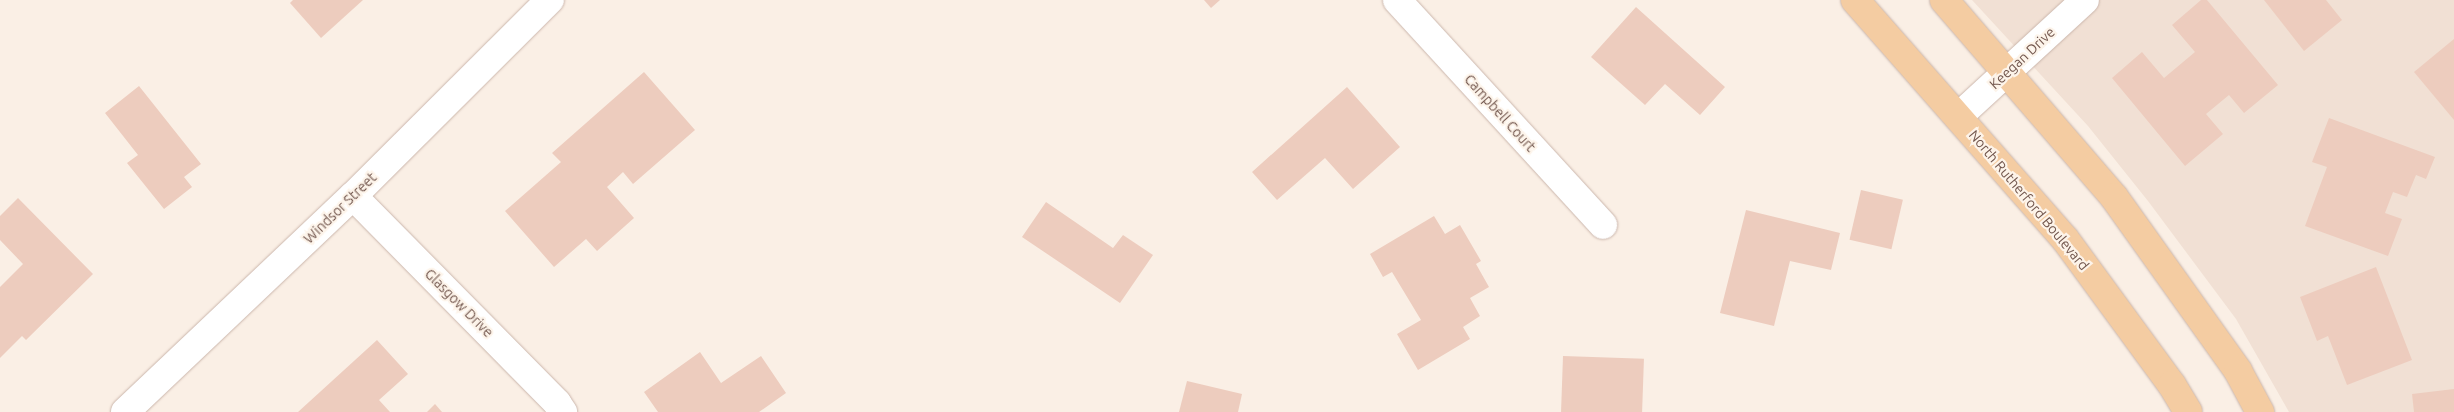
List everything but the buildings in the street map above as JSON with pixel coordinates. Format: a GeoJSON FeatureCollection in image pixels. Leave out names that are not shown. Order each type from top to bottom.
{"type":"FeatureCollection","features":[{"type":"Feature","properties":{"kind":"main road","name":"North Rutherford Boulevard"},"geometry":{"type":"LineString","coordinates":[[1855,0],[2066,239],[2172,385],[2188,412]]}},
{"type":"Feature","properties":{"kind":"main road"},"geometry":{"type":"LineString","coordinates":[[1944,0],[2007,70],[2114,196],[2238,371],[2260,412]]}},
{"type":"Feature","properties":{"kind":"street","name":"Windsor Street"},"geometry":{"type":"LineString","coordinates":[[125,412],[353,196],[550,0]]}},
{"type":"Feature","properties":{"kind":"street","name":"Campbell Court"},"geometry":{"type":"LineString","coordinates":[[1397,0],[1603,226]]}},
{"type":"Feature","properties":{"kind":"street","name":"Keegan Drive"},"geometry":{"type":"LineString","coordinates":[[1959,116],[2085,0]]}},
{"type":"Feature","properties":{"kind":"street","name":"Glasgow Drive"},"geometry":{"type":"LineString","coordinates":[[353,196],[557,403],[562,412]]}},
{"type":"Feature","properties":{"kind":"shaded area"},"geometry":{"type":"Polygon","coordinates":[[[1972,0],[2454,0],[2454,412],[2289,412],[2236,319],[2148,201],[2088,126],[1972,0]]]}}]}
